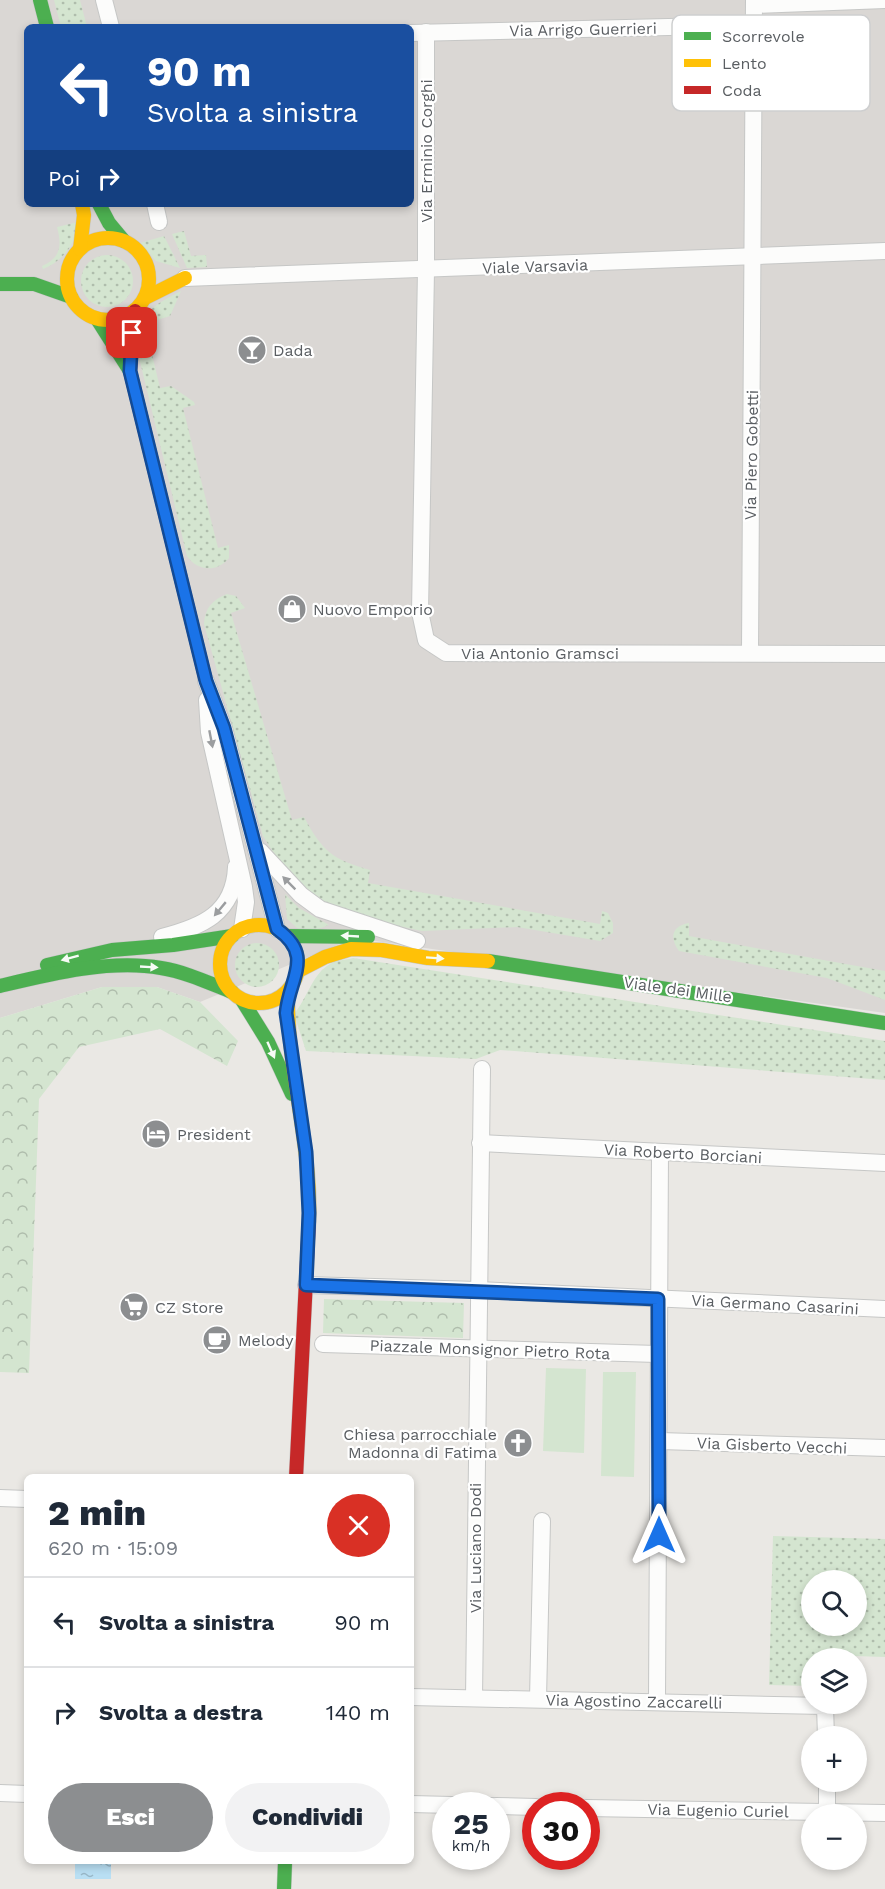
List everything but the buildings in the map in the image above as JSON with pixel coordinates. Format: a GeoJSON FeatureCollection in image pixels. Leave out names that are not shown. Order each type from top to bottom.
{"type":"FeatureCollection","features":[{"type":"Feature","properties":{"kind":"street"},"geometry":{"type":"LineString","coordinates":[[40,0],[46,24]]}},
{"type":"Feature","properties":{"kind":"street"},"geometry":{"type":"LineString","coordinates":[[104,0],[110,24]]}},
{"type":"Feature","properties":{"kind":"street"},"geometry":{"type":"LineString","coordinates":[[754,3],[885,0]]}},
{"type":"Feature","properties":{"kind":"street","name":"Via Arrigo Guerrieri"},"geometry":{"type":"LineString","coordinates":[[418,33],[672,27]]}},
{"type":"Feature","properties":{"kind":"street","name":"Via Erminio Corghi"},"geometry":{"type":"LineString","coordinates":[[418,33],[426,270]]}},
{"type":"Feature","properties":{"kind":"street","name":"Via Piero Gobetti"},"geometry":{"type":"LineString","coordinates":[[750,652],[754,111]]}},
{"type":"Feature","properties":{"kind":"street"},"geometry":{"type":"LineString","coordinates":[[22,283],[50,272],[76,254],[96,240],[115,238],[133,246],[147,263],[150,274],[145,298],[135,311],[117,319],[97,319],[82,311],[71,297],[67,278],[76,254],[84,215],[83,207]]}},
{"type":"Feature","properties":{"kind":"street"},"geometry":{"type":"LineString","coordinates":[[101,207],[109,223],[124,241]]}},
{"type":"Feature","properties":{"kind":"street"},"geometry":{"type":"LineString","coordinates":[[156,207],[159,222]]}},
{"type":"Feature","properties":{"kind":"street","name":"Viale Varsavia"},"geometry":{"type":"LineString","coordinates":[[147,263],[185,278],[753,258],[885,251]]}},
{"type":"Feature","properties":{"kind":"street","name":"Via Antonio Gramsci"},"geometry":{"type":"LineString","coordinates":[[426,270],[420,612],[426,640],[446,653],[885,654]]}},
{"type":"Feature","properties":{"kind":"street","name":"Viale Varsavia"},"geometry":{"type":"LineString","coordinates":[[145,298],[185,278]]}},
{"type":"Feature","properties":{"kind":"street"},"geometry":{"type":"LineString","coordinates":[[0,284],[22,283],[50,288],[71,297]]}},
{"type":"Feature","properties":{"kind":"street"},"geometry":{"type":"LineString","coordinates":[[135,311],[130,371],[206,681],[224,728],[282,932],[298,958],[298,971],[288,991],[287,1027],[294,1059],[297,1107],[306,1152],[309,1213],[296,1474]]}},
{"type":"Feature","properties":{"kind":"street"},"geometry":{"type":"LineString","coordinates":[[97,319],[130,371]]}},
{"type":"Feature","properties":{"kind":"street"},"geometry":{"type":"LineString","coordinates":[[206,681],[209,732],[246,902],[237,932],[220,958],[224,982],[237,996],[268,1042],[297,1107]]}},
{"type":"Feature","properties":{"kind":"street","name":"Viale dei Mille"},"geometry":{"type":"LineString","coordinates":[[257,847],[283,878],[320,909],[417,941]]}},
{"type":"Feature","properties":{"kind":"street"},"geometry":{"type":"LineString","coordinates":[[112,950],[192,930],[207,922],[228,898],[236,878],[237,855]]}},
{"type":"Feature","properties":{"kind":"street","name":"Viale dei Mille"},"geometry":{"type":"LineString","coordinates":[[4,984],[49,964],[112,950],[173,945],[237,932],[254,925],[282,932],[417,941],[443,945],[489,961]]}},
{"type":"Feature","properties":{"kind":"street","name":"Viale dei Mille"},"geometry":{"type":"LineString","coordinates":[[298,971],[326,957],[351,949],[382,950],[428,958],[489,961],[866,1018],[885,1023]]}},
{"type":"Feature","properties":{"kind":"street"},"geometry":{"type":"LineString","coordinates":[[4,984],[104,968],[142,966],[177,972],[237,996],[266,1003],[288,991]]}},
{"type":"Feature","properties":{"kind":"street","name":"Viale dei Mille"},"geometry":{"type":"LineString","coordinates":[[866,1018],[885,1017]]}},
{"type":"Feature","properties":{"kind":"street","name":"Via Luciano Dodi"},"geometry":{"type":"LineString","coordinates":[[474,1698],[476,1350],[482,1069]]}},
{"type":"Feature","properties":{"kind":"street","name":"Via Roberto Borciani"},"geometry":{"type":"LineString","coordinates":[[480,1143],[885,1163]]}},
{"type":"Feature","properties":{"kind":"street"},"geometry":{"type":"LineString","coordinates":[[657,1700],[660,1441],[657,1354],[660,1152]]}},
{"type":"Feature","properties":{"kind":"street","name":"Via Germano Casarini"},"geometry":{"type":"LineString","coordinates":[[306,1285],[478,1290],[885,1309]]}},
{"type":"Feature","properties":{"kind":"street","name":"Piazzale Monsignor Pietro Rota"},"geometry":{"type":"LineString","coordinates":[[323,1344],[657,1354]]}},
{"type":"Feature","properties":{"kind":"street","name":"Via Gisberto Vecchi"},"geometry":{"type":"LineString","coordinates":[[660,1441],[885,1448]]}},
{"type":"Feature","properties":{"kind":"street"},"geometry":{"type":"LineString","coordinates":[[0,1498],[24,1499]]}},
{"type":"Feature","properties":{"kind":"street"},"geometry":{"type":"LineString","coordinates":[[538,1699],[542,1521]]}},
{"type":"Feature","properties":{"kind":"street","name":"Via Agostino Zaccarelli"},"geometry":{"type":"LineString","coordinates":[[414,1697],[657,1700],[825,1706],[825,1726]]}},
{"type":"Feature","properties":{"kind":"street"},"geometry":{"type":"LineString","coordinates":[[0,1793],[24,1794]]}},
{"type":"Feature","properties":{"kind":"street"},"geometry":{"type":"LineString","coordinates":[[414,1804],[432,1805]]}},
{"type":"Feature","properties":{"kind":"street","name":"Via Eugenio Curiel"},"geometry":{"type":"LineString","coordinates":[[600,1808],[801,1812]]}},
{"type":"Feature","properties":{"kind":"street","name":"Via Eugenio Curiel"},"geometry":{"type":"LineString","coordinates":[[867,1813],[885,1813]]}},
{"type":"Feature","properties":{"kind":"street"},"geometry":{"type":"LineString","coordinates":[[284,1889],[285,1864]]}},
{"type":"Feature","properties":{"kind":"shaded area"},"geometry":{"type":"Polygon","coordinates":[[[0,0],[885,0],[885,1013],[354,938],[200,1002],[157,987],[102,987],[0,1018],[0,0]]]}},
{"type":"Feature","properties":{"kind":"green space"},"geometry":{"type":"Polygon","coordinates":[[[54,0],[80,0],[86,24],[60,24],[54,0]]]}},
{"type":"Feature","properties":{"kind":"green space"},"geometry":{"type":"Polygon","coordinates":[[[78,222],[75,237],[68,250],[57,261],[43,269],[42,266],[53,259],[58,250],[57,227],[78,222]]]}},
{"type":"Feature","properties":{"kind":"green space"},"geometry":{"type":"Polygon","coordinates":[[[184,231],[191,256],[206,255],[207,267],[187,268],[172,234],[184,231]]]}},
{"type":"Feature","properties":{"kind":"green space"},"geometry":{"type":"Polygon","coordinates":[[[164,236],[180,268],[156,261],[140,243],[164,236]]]}},
{"type":"Feature","properties":{"kind":"green space"},"geometry":{"type":"Polygon","coordinates":[[[102,255],[112,255],[126,262],[133,281],[126,300],[112,307],[102,307],[92,303],[85,296],[81,286],[81,276],[85,266],[92,259],[102,255]]]}},
{"type":"Feature","properties":{"kind":"green space"},"geometry":{"type":"Polygon","coordinates":[[[181,291],[170,316],[151,322],[146,331],[148,339],[137,340],[143,321],[151,309],[181,291]]]}},
{"type":"Feature","properties":{"kind":"green space"},"geometry":{"type":"Polygon","coordinates":[[[150,346],[160,388],[171,386],[195,405],[183,408],[218,548],[229,545],[229,558],[213,568],[196,565],[187,556],[137,349],[150,346]]]}},
{"type":"Feature","properties":{"kind":"green space"},"geometry":{"type":"Polygon","coordinates":[[[227,594],[236,596],[245,608],[231,613],[292,820],[304,817],[323,846],[337,858],[370,870],[368,883],[600,924],[602,911],[608,913],[613,923],[613,933],[600,941],[517,927],[422,931],[365,919],[323,903],[287,874],[263,836],[204,624],[210,605],[227,594]]]}},
{"type":"Feature","properties":{"kind":"green space"},"geometry":{"type":"Polygon","coordinates":[[[285,894],[299,908],[329,925],[304,934],[287,919],[285,894]]]}},
{"type":"Feature","properties":{"kind":"green space"},"geometry":{"type":"Polygon","coordinates":[[[689,923],[689,936],[885,971],[885,1000],[827,978],[679,951],[674,941],[674,933],[683,924],[689,923]]]}},
{"type":"Feature","properties":{"kind":"green space"},"geometry":{"type":"Polygon","coordinates":[[[257,943],[266,944],[273,949],[278,956],[278,974],[273,981],[266,986],[257,987],[248,986],[241,981],[236,974],[235,965],[236,956],[241,949],[248,944],[257,943]]]}},
{"type":"Feature","properties":{"kind":"green space"},"geometry":{"type":"Polygon","coordinates":[[[353,958],[885,1041],[885,1080],[500,1050],[476,1059],[306,1051],[294,1014],[314,980],[324,968],[335,962],[353,958]]]}},
{"type":"Feature","properties":{"kind":"green space"},"geometry":{"type":"Polygon","coordinates":[[[102,987],[157,987],[200,1002],[238,1041],[227,1066],[160,1029],[79,1047],[39,1099],[29,1373],[0,1372],[0,1018],[102,987]]]}},
{"type":"Feature","properties":{"kind":"green space"},"geometry":{"type":"Polygon","coordinates":[[[324,1299],[464,1303],[463,1338],[323,1333],[324,1299]]]}},
{"type":"Feature","properties":{"kind":"green space"},"geometry":{"type":"Polygon","coordinates":[[[546,1368],[586,1369],[584,1453],[543,1451],[546,1368]]]}},
{"type":"Feature","properties":{"kind":"green space"},"geometry":{"type":"Polygon","coordinates":[[[603,1372],[636,1372],[634,1477],[601,1476],[603,1372]]]}},
{"type":"Feature","properties":{"kind":"green space"},"geometry":{"type":"Polygon","coordinates":[[[773,1536],[885,1539],[885,1657],[867,1656],[867,1648],[801,1648],[801,1686],[769,1685],[773,1536]]]}},
{"type":"Feature","properties":{"kind":"water"},"geometry":{"type":"Polygon","coordinates":[[[75,1864],[111,1864],[111,1879],[75,1879],[75,1864]]]}},
{"type":"Feature","properties":{"kind":"traffic: fast"},"geometry":{"type":"LineString","coordinates":[[40,0],[46,24]]}},
{"type":"Feature","properties":{"kind":"traffic: fast"},"geometry":{"type":"LineString","coordinates":[[101,207],[109,223],[124,241]]}},
{"type":"Feature","properties":{"kind":"traffic: fast"},"geometry":{"type":"LineString","coordinates":[[0,284],[34,284],[71,297]]}},
{"type":"Feature","properties":{"kind":"traffic: fast"},"geometry":{"type":"LineString","coordinates":[[97,319],[130,371]]}},
{"type":"Feature","properties":{"kind":"traffic: fast"},"geometry":{"type":"LineString","coordinates":[[47,965],[112,950],[173,945],[232,936]]}},
{"type":"Feature","properties":{"kind":"traffic: fast"},"geometry":{"type":"LineString","coordinates":[[287,936],[368,937]]}},
{"type":"Feature","properties":{"kind":"traffic: fast"},"geometry":{"type":"LineString","coordinates":[[488,961],[885,1023]]}},
{"type":"Feature","properties":{"kind":"traffic: fast"},"geometry":{"type":"LineString","coordinates":[[0,986],[80,969],[121,965],[161,968],[179,972],[232,992]]}},
{"type":"Feature","properties":{"kind":"traffic: fast"},"geometry":{"type":"LineString","coordinates":[[242,1000],[268,1042],[292,1094]]}},
{"type":"Feature","properties":{"kind":"traffic: fast"},"geometry":{"type":"LineString","coordinates":[[284,1889],[285,1864]]}},
{"type":"Feature","properties":{"kind":"traffic: slow"},"geometry":{"type":"LineString","coordinates":[[80,249],[84,215],[83,207]]}},
{"type":"Feature","properties":{"kind":"traffic: slow"},"geometry":{"type":"LineString","coordinates":[[108,238],[124,241],[137,250],[146,263],[149,279],[146,295],[137,308],[124,317],[108,320],[92,317],[79,308],[70,295],[67,279],[70,263],[79,250],[92,241],[108,238]]}},
{"type":"Feature","properties":{"kind":"traffic: slow"},"geometry":{"type":"LineString","coordinates":[[145,298],[185,278]]}},
{"type":"Feature","properties":{"kind":"traffic: slow"},"geometry":{"type":"LineString","coordinates":[[259,925],[274,928],[287,936],[295,949],[298,964],[295,979],[287,992],[274,1000],[259,1003],[244,1000],[231,992],[223,979],[220,964],[223,949],[231,936],[244,928],[259,925]]}},
{"type":"Feature","properties":{"kind":"traffic: slow"},"geometry":{"type":"LineString","coordinates":[[298,971],[325,957],[351,949],[382,950],[428,958],[488,961]]}},
{"type":"Feature","properties":{"kind":"traffic: slow"},"geometry":{"type":"LineString","coordinates":[[288,991],[291,1048],[307,1163],[309,1221]]}},
{"type":"Feature","properties":{"kind":"traffic: jam"},"geometry":{"type":"LineString","coordinates":[[135,311],[130,371],[206,681]]}},
{"type":"Feature","properties":{"kind":"traffic: jam"},"geometry":{"type":"LineString","coordinates":[[296,1474],[309,1221]]}},
{"type":"Feature","properties":{"kind":"place","name":"Dada"},"geometry":{"type":"Point","coordinates":[252,350]}},
{"type":"Feature","properties":{"kind":"place","name":"Nuovo Emporio"},"geometry":{"type":"Point","coordinates":[292,609]}},
{"type":"Feature","properties":{"kind":"place","name":"President"},"geometry":{"type":"Point","coordinates":[156,1134]}},
{"type":"Feature","properties":{"kind":"place","name":"CZ Store"},"geometry":{"type":"Point","coordinates":[134,1307]}},
{"type":"Feature","properties":{"kind":"place","name":"Melody"},"geometry":{"type":"Point","coordinates":[217,1340]}},
{"type":"Feature","properties":{"kind":"place","name":"Chiesa parrocchiale Madonna di Fatima"},"geometry":{"type":"Point","coordinates":[518,1443]}},
{"type":"Feature","properties":{"kind":"route"},"geometry":{"type":"LineString","coordinates":[[132,333],[133,353],[130,371],[206,681],[224,728],[277,929],[287,936],[298,958],[298,971],[288,991],[286,1013],[294,1059],[297,1107],[306,1152],[309,1213],[306,1285],[478,1290],[658,1299],[659,1535]]}}]}
